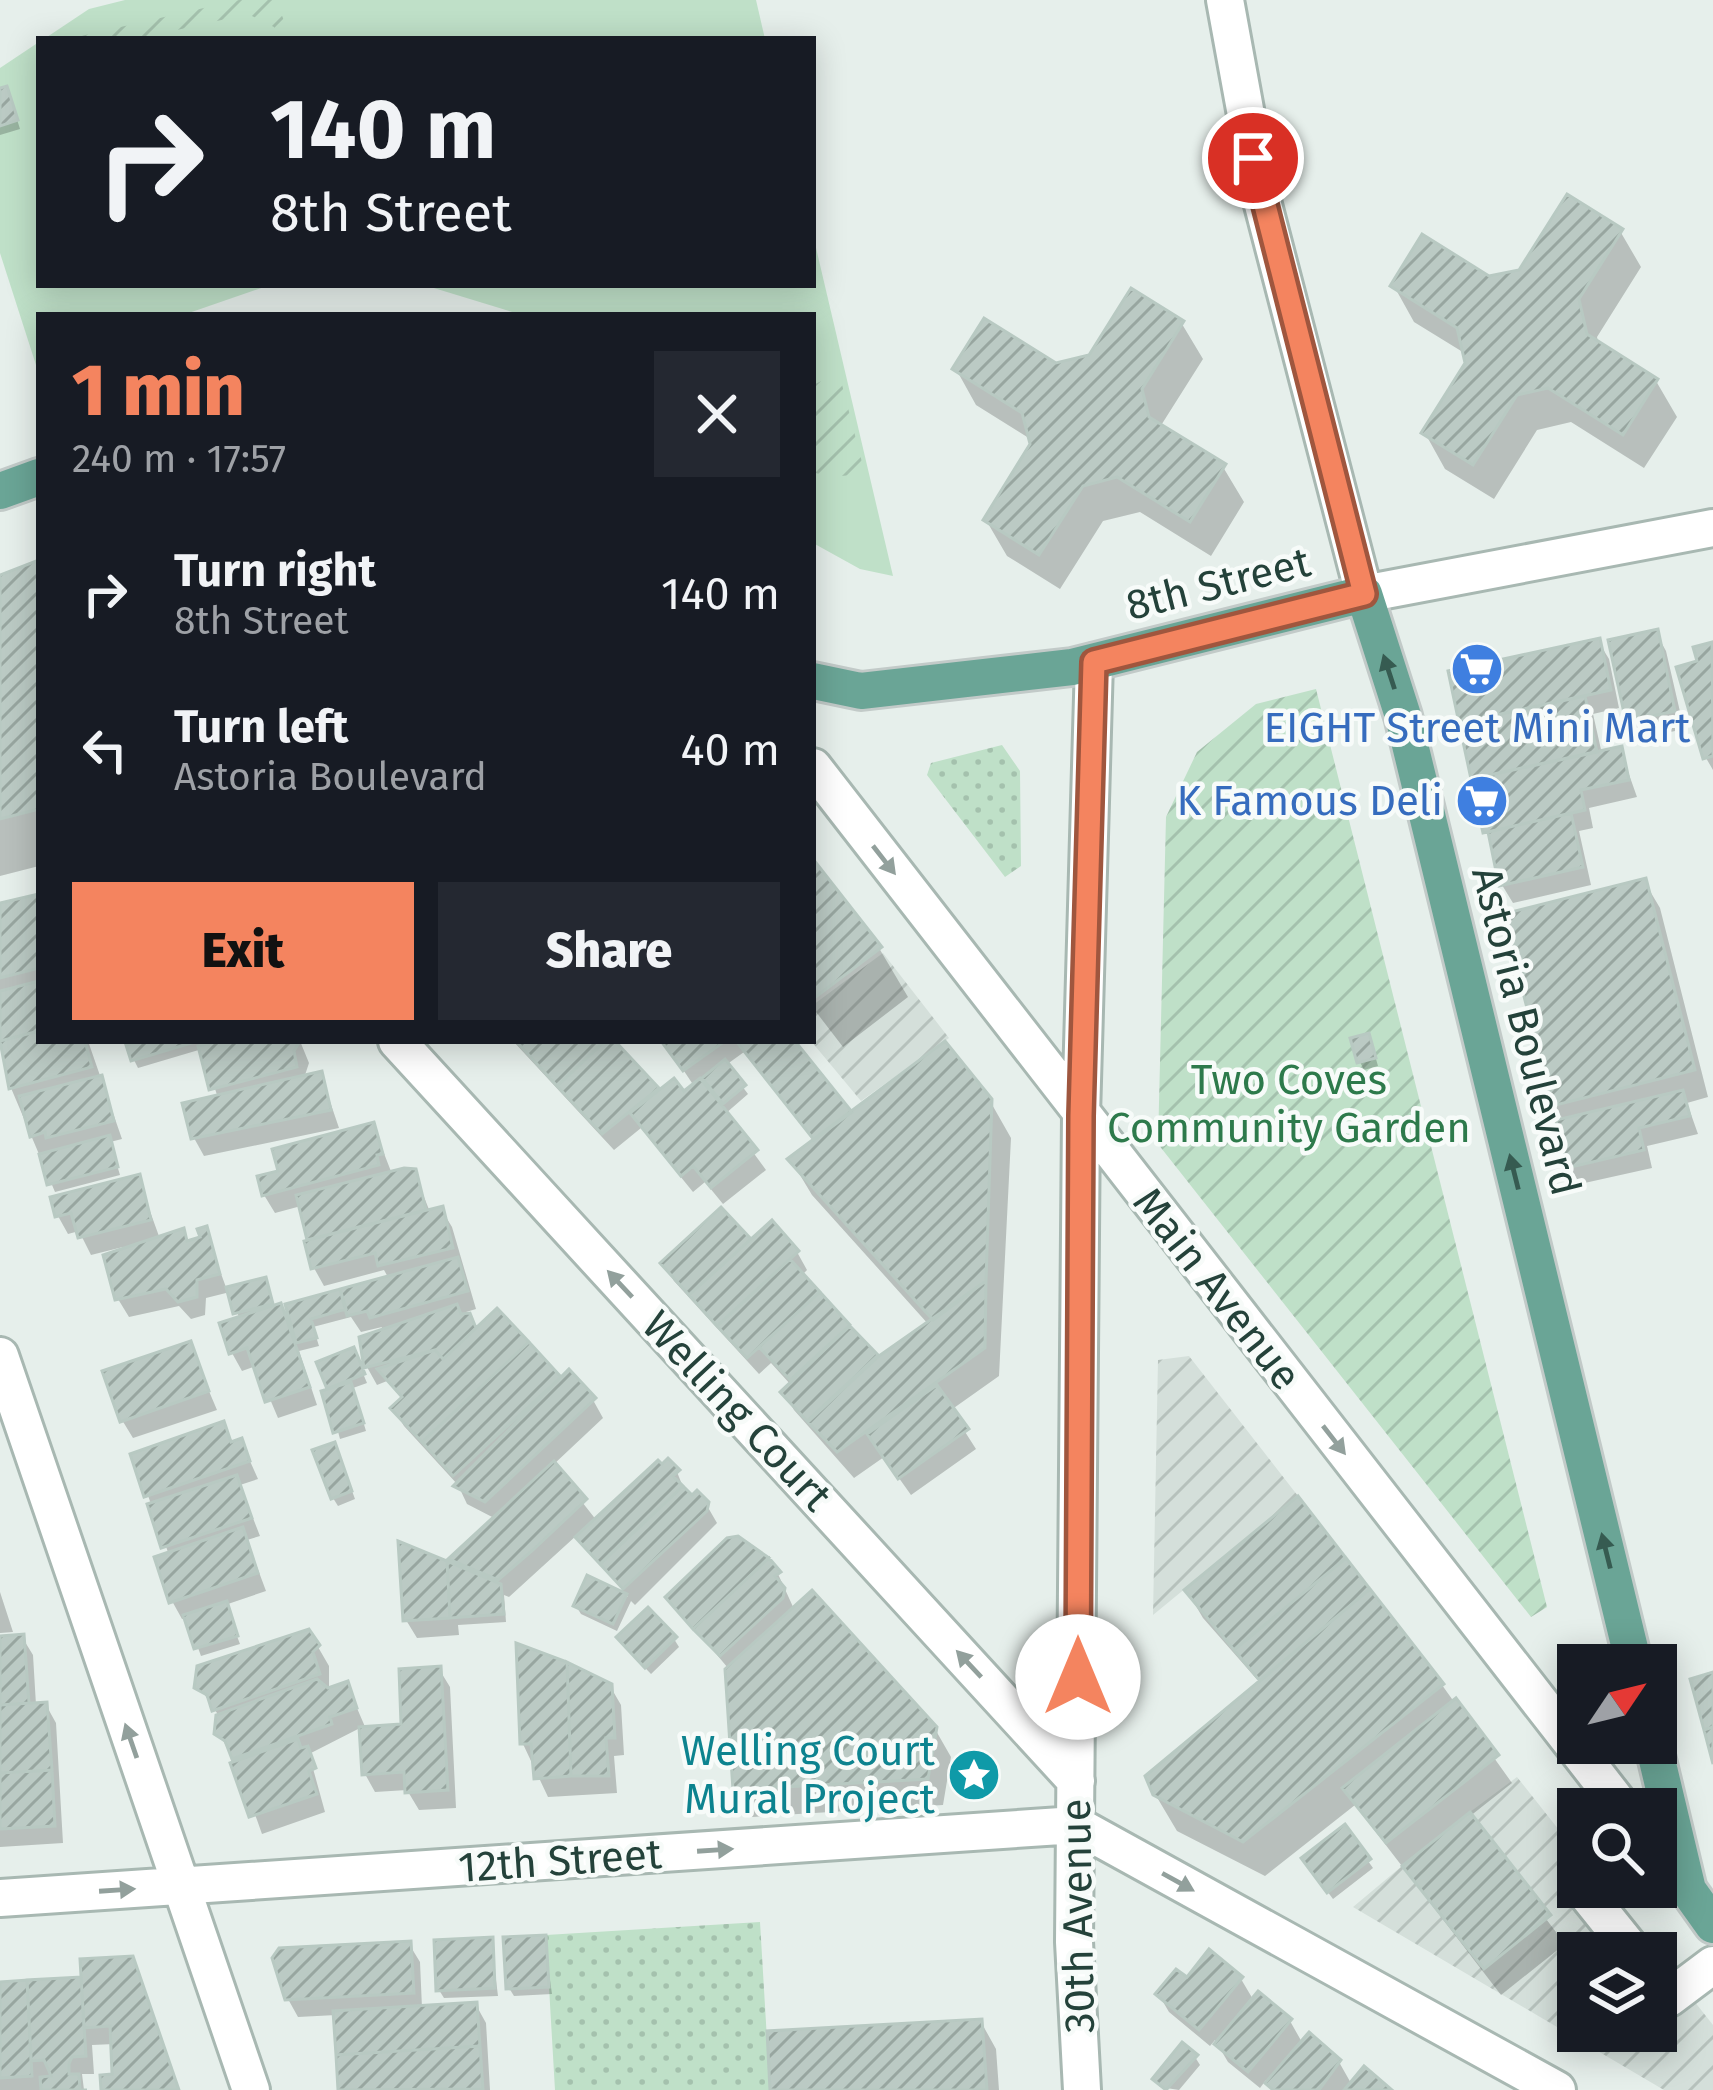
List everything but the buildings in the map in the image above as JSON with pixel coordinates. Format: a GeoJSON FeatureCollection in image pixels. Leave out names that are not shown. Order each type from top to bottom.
{"type":"FeatureCollection","features":[{"type":"Feature","properties":{"kind":"main road"},"geometry":{"type":"LineString","coordinates":[[0,491],[36,478]]}},
{"type":"Feature","properties":{"kind":"main road","name":"8th Street"},"geometry":{"type":"LineString","coordinates":[[816,682],[861,691],[1094,662],[1364,594]]}},
{"type":"Feature","properties":{"kind":"main road","name":"Astoria Boulevard"},"geometry":{"type":"LineString","coordinates":[[1364,594],[1402,716],[1628,1644]]}},
{"type":"Feature","properties":{"kind":"main road"},"geometry":{"type":"LineString","coordinates":[[1658,1764],[1688,1889],[1713,1925]]}},
{"type":"Feature","properties":{"kind":"street","name":"Astoria Boulevard"},"geometry":{"type":"LineString","coordinates":[[1225,0],[1261,197],[1364,594]]}},
{"type":"Feature","properties":{"kind":"street","name":"8th Street"},"geometry":{"type":"LineString","coordinates":[[1364,594],[1713,528]]}},
{"type":"Feature","properties":{"kind":"street","name":"30th Avenue"},"geometry":{"type":"LineString","coordinates":[[1082,2090],[1073,1942],[1081,1116],[1094,662]]}},
{"type":"Feature","properties":{"kind":"street","name":"Main Avenue"},"geometry":{"type":"LineString","coordinates":[[816,771],[1081,1116],[1557,1700]]}},
{"type":"Feature","properties":{"kind":"street","name":"Welling Court"},"geometry":{"type":"LineString","coordinates":[[400,1044],[1076,1781]]}},
{"type":"Feature","properties":{"kind":"street"},"geometry":{"type":"LineString","coordinates":[[0,1356],[251,2090]]}},
{"type":"Feature","properties":{"kind":"street"},"geometry":{"type":"LineString","coordinates":[[1076,1826],[1557,2090]]}},
{"type":"Feature","properties":{"kind":"street","name":"12th Street"},"geometry":{"type":"LineString","coordinates":[[0,1898],[1076,1826]]}},
{"type":"Feature","properties":{"kind":"street"},"geometry":{"type":"LineString","coordinates":[[1677,1876],[1688,1889]]}},
{"type":"Feature","properties":{"kind":"street"},"geometry":{"type":"LineString","coordinates":[[1598,1908],[1617,1932]]}},
{"type":"Feature","properties":{"kind":"street"},"geometry":{"type":"LineString","coordinates":[[1677,1992],[1713,1965]]}},
{"type":"Feature","properties":{"kind":"shaded area"},"geometry":{"type":"Polygon","coordinates":[[[883,953],[949,1038],[861,1101],[814,1044],[816,1003],[883,953]]]}},
{"type":"Feature","properties":{"kind":"shaded area"},"geometry":{"type":"Polygon","coordinates":[[[1189,1356],[1298,1496],[1153,1615],[1158,1360],[1189,1356]]]}},
{"type":"Feature","properties":{"kind":"shaded area"},"geometry":{"type":"Polygon","coordinates":[[[1517,1777],[1557,1827],[1557,1908],[1621,1908],[1640,1932],[1557,1932],[1557,2027],[1353,1907],[1402,1866],[1484,1969],[1551,1915],[1470,1812],[1517,1777]]]}},
{"type":"Feature","properties":{"kind":"shaded area"},"geometry":{"type":"Polygon","coordinates":[[[1677,1979],[1713,2025],[1713,2090],[1664,2090],[1599,2052],[1677,2052],[1677,1979]]]}},
{"type":"Feature","properties":{"kind":"green space"},"geometry":{"type":"Polygon","coordinates":[[[125,0],[756,0],[764,36],[48,36],[89,9],[125,0]]]}},
{"type":"Feature","properties":{"kind":"green space"},"geometry":{"type":"Polygon","coordinates":[[[239,0],[276,0],[290,36],[278,36],[274,27],[248,14],[150,36],[81,36],[239,0]]]}},
{"type":"Feature","properties":{"kind":"green space"},"geometry":{"type":"Polygon","coordinates":[[[36,44],[36,288],[261,288],[192,312],[36,312],[36,365],[0,253],[0,68],[36,44]]]}},
{"type":"Feature","properties":{"kind":"green space"},"geometry":{"type":"Polygon","coordinates":[[[816,248],[893,576],[860,569],[816,545],[816,312],[512,312],[434,288],[816,288],[816,248]]]}},
{"type":"Feature","properties":{"kind":"green space"},"geometry":{"type":"Polygon","coordinates":[[[839,373],[865,474],[828,477],[816,473],[816,384],[839,373]]]}},
{"type":"Feature","properties":{"kind":"green space","name":"Two Coves Community Garden"},"geometry":{"type":"Polygon","coordinates":[[[1316,689],[1547,1607],[1531,1617],[1158,1144],[1166,817],[1197,752],[1256,704],[1316,689]]]}},
{"type":"Feature","properties":{"kind":"green space"},"geometry":{"type":"Polygon","coordinates":[[[1002,745],[1020,771],[1021,866],[1005,877],[927,775],[931,763],[1002,745]]]}},
{"type":"Feature","properties":{"kind":"green space"},"geometry":{"type":"Polygon","coordinates":[[[760,1922],[770,2090],[555,2090],[546,1935],[760,1922]]]}},
{"type":"Feature","properties":{"kind":"place","name":"EIGHT Street Mini Mart"},"geometry":{"type":"Point","coordinates":[1477,669]}},
{"type":"Feature","properties":{"kind":"place","name":"K Famous Deli"},"geometry":{"type":"Point","coordinates":[1482,801]}},
{"type":"Feature","properties":{"kind":"place","name":"Welling Court Mural Project"},"geometry":{"type":"Point","coordinates":[974,1775]}},
{"type":"Feature","properties":{"kind":"route"},"geometry":{"type":"LineString","coordinates":[[1078,1677],[1081,1116],[1094,662],[1364,594],[1253,158]]}}]}
